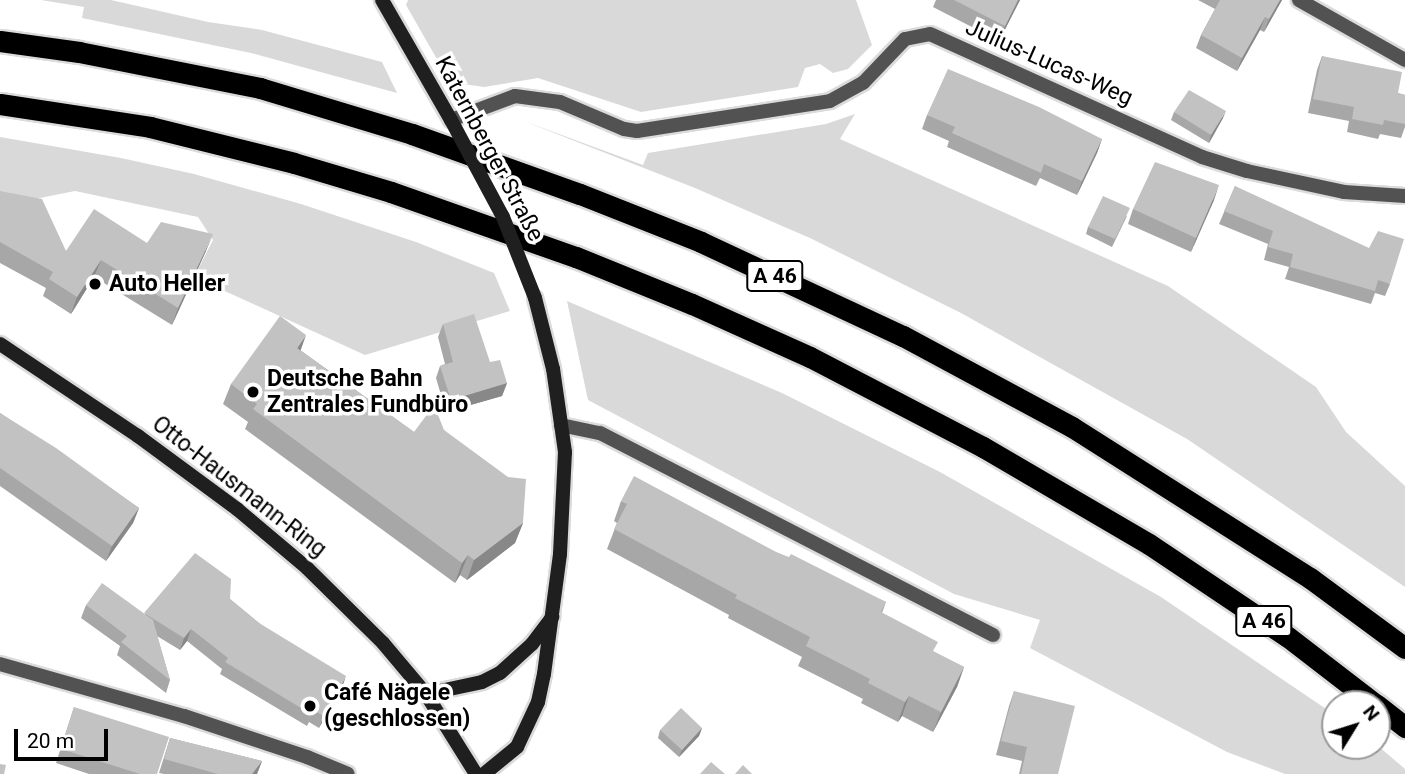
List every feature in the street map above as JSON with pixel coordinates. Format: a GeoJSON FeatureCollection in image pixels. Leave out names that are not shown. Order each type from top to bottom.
{"type":"FeatureCollection","features":[{"type":"Feature","properties":{"kind":"highway","name":"A 46"},"geometry":{"type":"LineString","coordinates":[[0,41],[79,52],[260,88],[412,134],[580,194],[713,247],[903,336],[1072,427],[1310,578],[1405,648]]}},
{"type":"Feature","properties":{"kind":"highway","name":"A 46"},"geometry":{"type":"LineString","coordinates":[[0,104],[149,127],[294,163],[391,192],[576,257],[762,336],[983,447],[1149,544],[1287,637],[1356,690]]}},
{"type":"Feature","properties":{"kind":"highway","name":"A 46"},"geometry":{"type":"LineString","coordinates":[[1391,716],[1405,727]]}},
{"type":"Feature","properties":{"kind":"street","name":"Katernberger Straße"},"geometry":{"type":"LineString","coordinates":[[382,0],[503,217],[545,327],[565,452],[564,500],[544,674],[532,720],[517,747],[484,774]]}},
{"type":"Feature","properties":{"kind":"street"},"geometry":{"type":"LineString","coordinates":[[1298,0],[1405,60]]}},
{"type":"Feature","properties":{"kind":"street","name":"Julius-Lucas-Weg"},"geometry":{"type":"LineString","coordinates":[[451,120],[515,96],[541,98],[571,106],[624,129],[658,129],[830,102],[863,83],[905,39],[930,34],[1202,157],[1247,171],[1344,192],[1405,196]]}},
{"type":"Feature","properties":{"kind":"street","name":"Otto-Hausmann-Ring"},"geometry":{"type":"LineString","coordinates":[[0,344],[138,436],[246,517],[334,593],[426,694]]}},
{"type":"Feature","properties":{"kind":"street"},"geometry":{"type":"LineString","coordinates":[[561,425],[600,433],[993,635]]}},
{"type":"Feature","properties":{"kind":"street","name":"Katernberger Straße"},"geometry":{"type":"LineString","coordinates":[[426,694],[482,682],[500,673],[532,644],[552,616]]}},
{"type":"Feature","properties":{"kind":"street"},"geometry":{"type":"LineString","coordinates":[[0,664],[184,716],[307,757],[348,774]]}},
{"type":"Feature","properties":{"kind":"street"},"geometry":{"type":"LineString","coordinates":[[426,694],[477,774]]}},
{"type":"Feature","properties":{"kind":"shaded area"},"geometry":{"type":"Polygon","coordinates":[[[41,0],[111,0],[208,22],[262,30],[382,62],[397,93],[251,53],[82,18],[84,7],[41,0]]]}},
{"type":"Feature","properties":{"kind":"shaded area"},"geometry":{"type":"Polygon","coordinates":[[[408,0],[856,0],[872,45],[848,69],[833,73],[820,64],[805,68],[798,87],[641,112],[538,78],[484,87],[457,83],[442,68],[406,5],[408,0]]]}},
{"type":"Feature","properties":{"kind":"shaded area"},"geometry":{"type":"Polygon","coordinates":[[[855,114],[840,139],[1168,286],[1316,387],[1346,432],[1405,486],[1405,587],[1187,439],[961,313],[810,238],[695,188],[521,120],[643,165],[648,153],[826,124],[855,114]]]}},
{"type":"Feature","properties":{"kind":"shaded area"},"geometry":{"type":"Polygon","coordinates":[[[0,137],[194,174],[301,204],[416,242],[494,273],[510,311],[365,355],[194,277],[213,240],[198,217],[75,191],[0,206],[0,137]]]}},
{"type":"Feature","properties":{"kind":"shaded area"},"geometry":{"type":"Polygon","coordinates":[[[567,301],[782,393],[940,472],[1161,597],[1321,706],[1321,760],[1391,760],[1391,757],[1405,769],[1405,774],[1285,774],[1227,752],[1030,648],[1040,620],[954,594],[588,400],[567,301]]]}},
{"type":"Feature","properties":{"kind":"building"},"geometry":{"type":"Polygon","coordinates":[[[954,0],[1018,0],[1005,26],[954,0]]]}},
{"type":"Feature","properties":{"kind":"building"},"geometry":{"type":"Polygon","coordinates":[[[1220,0],[1280,0],[1269,19],[1265,17],[1242,58],[1201,35],[1220,0]]]}},
{"type":"Feature","properties":{"kind":"building"},"geometry":{"type":"Polygon","coordinates":[[[1322,56],[1402,72],[1398,93],[1405,95],[1405,124],[1384,120],[1383,125],[1352,119],[1354,107],[1313,99],[1322,56]]]}},
{"type":"Feature","properties":{"kind":"building"},"geometry":{"type":"Polygon","coordinates":[[[948,69],[1039,107],[1102,139],[1082,181],[1044,164],[1041,173],[952,133],[955,127],[927,115],[948,69]]]}},
{"type":"Feature","properties":{"kind":"building"},"geometry":{"type":"Polygon","coordinates":[[[1189,90],[1226,111],[1211,135],[1174,112],[1189,90]]]}},
{"type":"Feature","properties":{"kind":"building"},"geometry":{"type":"Polygon","coordinates":[[[1155,162],[1219,185],[1196,238],[1133,209],[1155,162]]]}},
{"type":"Feature","properties":{"kind":"building"},"geometry":{"type":"Polygon","coordinates":[[[1235,186],[1369,248],[1378,231],[1404,239],[1390,284],[1378,280],[1375,291],[1290,267],[1293,254],[1268,247],[1273,231],[1224,211],[1235,186]]]}},
{"type":"Feature","properties":{"kind":"building"},"geometry":{"type":"Polygon","coordinates":[[[0,191],[42,199],[66,251],[94,209],[147,243],[161,222],[213,234],[178,308],[101,260],[77,297],[49,279],[53,272],[0,242],[0,191]]]}},
{"type":"Feature","properties":{"kind":"building"},"geometry":{"type":"Polygon","coordinates":[[[1103,196],[1130,208],[1115,239],[1088,227],[1103,196]]]}},
{"type":"Feature","properties":{"kind":"building"},"geometry":{"type":"Polygon","coordinates":[[[474,314],[490,362],[500,360],[507,383],[451,400],[440,366],[453,362],[443,324],[474,314]]]}},
{"type":"Feature","properties":{"kind":"building"},"geometry":{"type":"Polygon","coordinates":[[[280,316],[306,335],[297,348],[414,432],[434,405],[444,430],[508,477],[526,479],[523,523],[474,560],[468,555],[462,563],[253,409],[257,404],[231,384],[280,316]]]}},
{"type":"Feature","properties":{"kind":"building"},"geometry":{"type":"Polygon","coordinates":[[[0,413],[56,448],[139,508],[112,546],[0,468],[0,413]]]}},
{"type":"Feature","properties":{"kind":"building"},"geometry":{"type":"Polygon","coordinates":[[[634,476],[778,553],[789,557],[791,554],[886,602],[881,612],[938,642],[933,651],[964,667],[941,712],[909,696],[905,702],[868,683],[870,679],[806,646],[810,637],[614,529],[627,504],[621,501],[634,476]]]}},
{"type":"Feature","properties":{"kind":"building"},"geometry":{"type":"Polygon","coordinates":[[[195,553],[231,579],[230,599],[259,623],[346,676],[324,716],[313,710],[311,714],[225,662],[228,658],[191,629],[184,638],[144,613],[195,553]]]}},
{"type":"Feature","properties":{"kind":"building"},"geometry":{"type":"Polygon","coordinates":[[[102,583],[153,620],[170,680],[121,642],[127,636],[86,605],[102,583]]]}},
{"type":"Feature","properties":{"kind":"building"},"geometry":{"type":"Polygon","coordinates":[[[1014,691],[1075,706],[1058,774],[1021,774],[1027,747],[1001,741],[1014,691]]]}},
{"type":"Feature","properties":{"kind":"building"},"geometry":{"type":"Polygon","coordinates":[[[74,707],[169,737],[157,774],[140,774],[61,749],[74,707]]]}},
{"type":"Feature","properties":{"kind":"building"},"geometry":{"type":"Polygon","coordinates":[[[681,708],[702,728],[682,750],[660,730],[681,708]]]}},
{"type":"Feature","properties":{"kind":"building"},"geometry":{"type":"Polygon","coordinates":[[[170,738],[262,761],[252,774],[218,774],[164,759],[170,738]]]}},
{"type":"Feature","properties":{"kind":"building"},"geometry":{"type":"Polygon","coordinates":[[[711,762],[725,774],[700,774],[711,762]]]}},
{"type":"Feature","properties":{"kind":"building"},"geometry":{"type":"Polygon","coordinates":[[[0,764],[6,765],[4,774],[0,774],[0,764]]]}},
{"type":"Feature","properties":{"kind":"building"},"geometry":{"type":"Polygon","coordinates":[[[743,765],[752,774],[735,774],[743,765]]]}},
{"type":"Feature","properties":{"kind":"place","name":"Auto Heller"},"geometry":{"type":"Point","coordinates":[95,284]}},
{"type":"Feature","properties":{"kind":"place","name":"Deutsche Bahn Zentrales Fundbüro"},"geometry":{"type":"Point","coordinates":[253,392]}},
{"type":"Feature","properties":{"kind":"place","name":"Café Nägele (geschlossen)"},"geometry":{"type":"Point","coordinates":[310,706]}}]}
